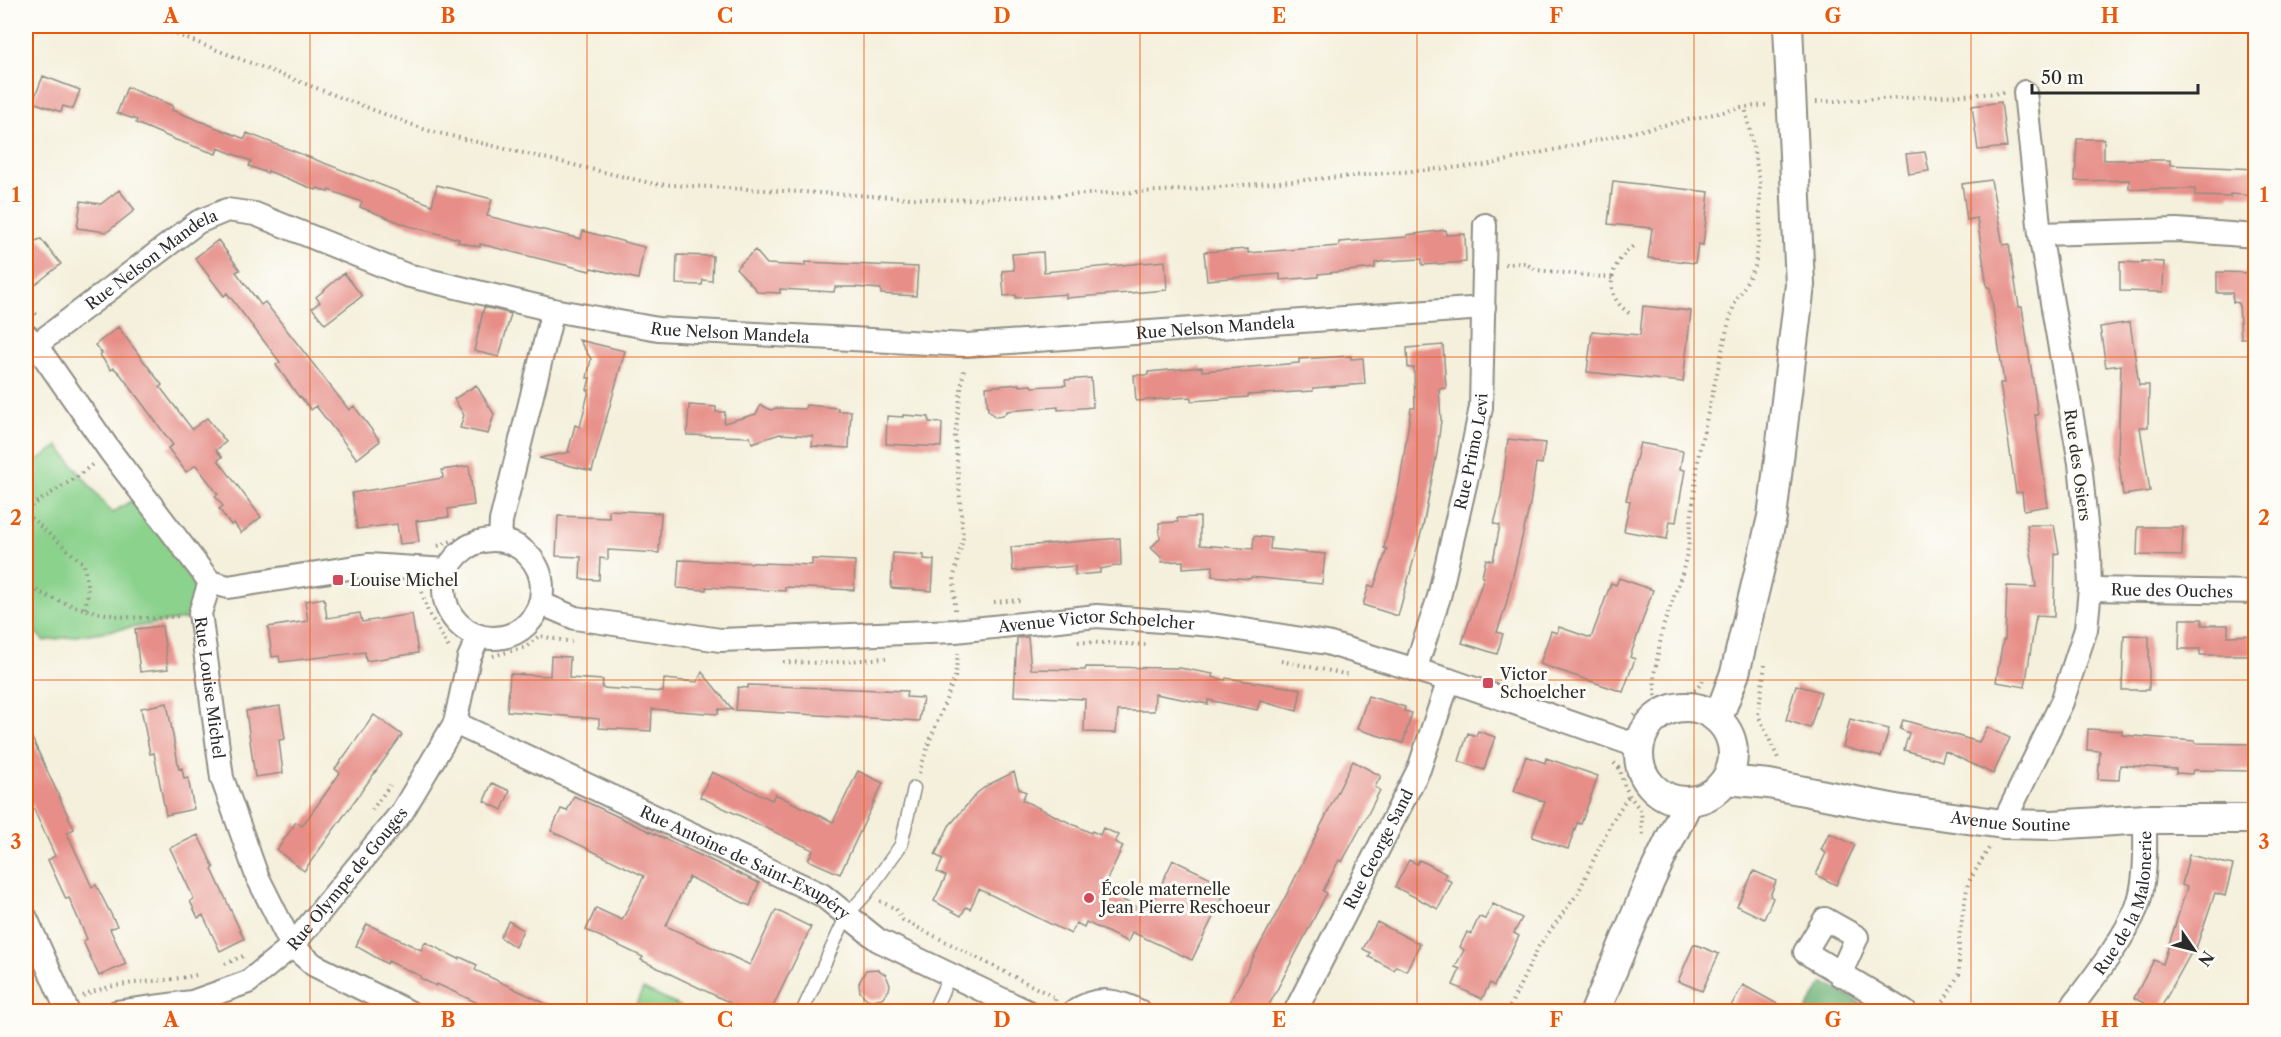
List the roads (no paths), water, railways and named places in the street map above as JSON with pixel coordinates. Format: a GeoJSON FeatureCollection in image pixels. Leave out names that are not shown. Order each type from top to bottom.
{"type":"FeatureCollection","features":[{"type":"Feature","properties":{"kind":"street"},"geometry":{"type":"LineString","coordinates":[[1769,784],[1724,727],[1704,710],[1689,706],[1674,708],[1659,714],[1648,725],[1633,729],[1641,769],[1648,783],[1659,793],[1673,800],[1688,802],[1710,795],[1726,780],[1734,759],[1724,727],[1772,517],[1800,285],[1788,26]]}},
{"type":"Feature","properties":{"kind":"street","name":"Rue des Osiers"},"geometry":{"type":"LineString","coordinates":[[2003,824],[2062,702],[2086,629],[2090,589],[2080,463],[2040,234],[2025,92]]}},
{"type":"Feature","properties":{"kind":"street","name":"Rue Nelson Mandela"},"geometry":{"type":"LineString","coordinates":[[31,340],[198,222],[227,210],[255,214],[406,275],[553,310],[658,329],[967,345],[1484,308]]}},
{"type":"Feature","properties":{"kind":"street","name":"Rue Primo Levi"},"geometry":{"type":"LineString","coordinates":[[1415,670],[1439,597],[1481,407],[1485,225]]}},
{"type":"Feature","properties":{"kind":"street"},"geometry":{"type":"LineString","coordinates":[[2040,234],[2177,230],[2256,236]]}},
{"type":"Feature","properties":{"kind":"street"},"geometry":{"type":"LineString","coordinates":[[500,540],[501,521],[553,310]]}},
{"type":"Feature","properties":{"kind":"street"},"geometry":{"type":"LineString","coordinates":[[31,340],[110,451],[210,582],[228,587],[368,565],[447,570]]}},
{"type":"Feature","properties":{"kind":"street"},"geometry":{"type":"LineString","coordinates":[[483,540],[500,540],[516,545],[529,555],[538,570],[546,598],[523,628],[509,635],[495,638],[479,636],[465,629],[453,618],[446,603],[443,586],[447,570],[455,556],[468,546],[483,540]]}},
{"type":"Feature","properties":{"kind":"street","name":"Rue Louise Michel"},"geometry":{"type":"LineString","coordinates":[[210,582],[200,613],[222,778],[258,876],[292,946]]}},
{"type":"Feature","properties":{"kind":"street","name":"Rue des Ouches"},"geometry":{"type":"LineString","coordinates":[[2090,589],[2256,592]]}},
{"type":"Feature","properties":{"kind":"street","name":"Avenue Victor Schoelcher"},"geometry":{"type":"LineString","coordinates":[[546,598],[575,618],[720,640],[956,642],[1097,616],[1213,625],[1327,643],[1449,680],[1626,742],[1633,729]]}},
{"type":"Feature","properties":{"kind":"street","name":"Rue Olympe de Gouges"},"geometry":{"type":"LineString","coordinates":[[117,1011],[192,1002],[248,982],[292,946],[402,812],[455,723],[469,658],[479,636]]}},
{"type":"Feature","properties":{"kind":"street","name":"Rue George Sand"},"geometry":{"type":"LineString","coordinates":[[1296,1011],[1419,769],[1449,680]]}},
{"type":"Feature","properties":{"kind":"street","name":"Rue Antoine de Saint-Exupéry"},"geometry":{"type":"LineString","coordinates":[[455,723],[822,895],[878,940],[1028,1011]]}},
{"type":"Feature","properties":{"kind":"street","name":"Avenue Soutine"},"geometry":{"type":"LineString","coordinates":[[1726,780],[1769,784],[1896,809],[2003,824],[2053,825],[2145,819],[2256,819]]}},
{"type":"Feature","properties":{"kind":"street"},"geometry":{"type":"LineString","coordinates":[[1595,1011],[1650,881],[1688,802]]}},
{"type":"Feature","properties":{"kind":"street","name":"Rue de la Malonerie"},"geometry":{"type":"LineString","coordinates":[[2068,1011],[2112,952],[2137,906],[2145,867],[2145,819]]}},
{"type":"Feature","properties":{"kind":"street"},"geometry":{"type":"LineString","coordinates":[[26,918],[66,1008]]}},
{"type":"Feature","properties":{"kind":"street"},"geometry":{"type":"LineString","coordinates":[[292,946],[314,966],[409,1011]]}},
{"type":"Feature","properties":{"kind":"street"},"geometry":{"type":"LineString","coordinates":[[1840,975],[1905,1011]]}},
{"type":"Feature","properties":{"kind":"street"},"geometry":{"type":"LineString","coordinates":[[1074,1011],[1096,1000],[1111,1000],[1122,1002],[1141,1011]]}},
{"type":"Feature","properties":{"kind":"lane"},"geometry":{"type":"LineString","coordinates":[[802,1011],[847,915],[866,894],[901,845],[914,788]]}},
{"type":"Feature","properties":{"kind":"lane"},"geometry":{"type":"LineString","coordinates":[[933,1011],[950,975]]}},
{"type":"Feature","properties":{"kind":"place","name":"Louise Michel"},"geometry":{"type":"Point","coordinates":[338,580]}},
{"type":"Feature","properties":{"kind":"place","name":"Victor Schoelcher"},"geometry":{"type":"Point","coordinates":[1488,683]}},
{"type":"Feature","properties":{"kind":"place","name":"École maternelle Jean Pierre Reschoeur"},"geometry":{"type":"Point","coordinates":[1089,898]}}]}
